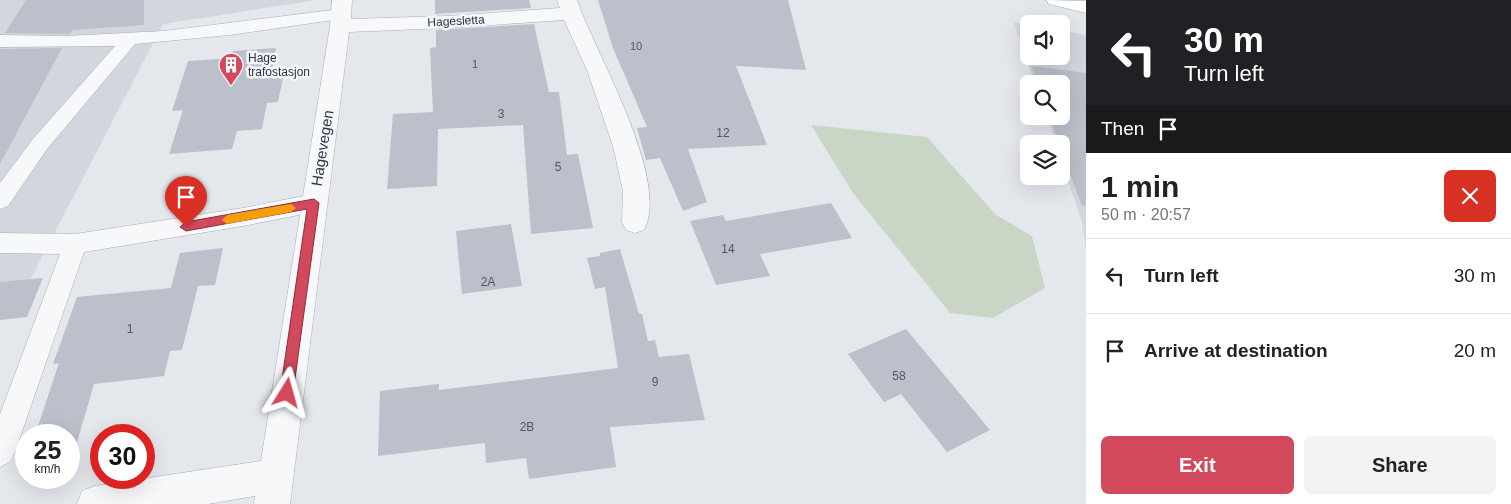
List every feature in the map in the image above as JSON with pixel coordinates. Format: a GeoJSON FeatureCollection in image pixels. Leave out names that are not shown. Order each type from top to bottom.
{"type":"FeatureCollection","features":[{"type":"Feature","properties":{"kind":"main road"},"geometry":{"type":"LineString","coordinates":[[1056,0],[1086,7]]}},
{"type":"Feature","properties":{"kind":"street","name":"Hagesletta"},"geometry":{"type":"LineString","coordinates":[[341,13],[432,22],[569,6],[598,71],[615,116],[633,176],[636,193],[635,222]]}},
{"type":"Feature","properties":{"kind":"street","name":"Hagevegen"},"geometry":{"type":"LineString","coordinates":[[274,490],[341,13]]}},
{"type":"Feature","properties":{"kind":"street"},"geometry":{"type":"LineString","coordinates":[[95,504],[274,490]]}},
{"type":"Feature","properties":{"kind":"lane"},"geometry":{"type":"LineString","coordinates":[[0,41],[60,42],[132,38],[261,25],[341,13]]}},
{"type":"Feature","properties":{"kind":"lane"},"geometry":{"type":"LineString","coordinates":[[0,200],[40,144],[80,95],[132,38]]}},
{"type":"Feature","properties":{"kind":"lane"},"geometry":{"type":"LineString","coordinates":[[0,242],[9,244],[75,244],[243,217],[314,203]]}},
{"type":"Feature","properties":{"kind":"lane"},"geometry":{"type":"LineString","coordinates":[[0,452],[63,282],[75,244]]}},
{"type":"Feature","properties":{"kind":"shaded area"},"geometry":{"type":"Polygon","coordinates":[[[0,0],[317,0],[163,24],[28,284],[0,289],[0,0]]]}},
{"type":"Feature","properties":{"kind":"shaded area"},"geometry":{"type":"Polygon","coordinates":[[[1014,22],[1020,23],[1020,40],[1014,22]]]}},
{"type":"Feature","properties":{"kind":"shaded area"},"geometry":{"type":"Polygon","coordinates":[[[1070,32],[1086,35],[1086,251],[1082,222],[1069,185],[1070,135],[1053,135],[1050,125],[1070,125],[1070,75],[1032,75],[1029,65],[1070,65],[1070,32]]]}},
{"type":"Feature","properties":{"kind":"green space"},"geometry":{"type":"Polygon","coordinates":[[[811,125],[927,137],[996,215],[1032,236],[1045,288],[993,318],[950,313],[853,193],[811,125]]]}},
{"type":"Feature","properties":{"kind":"building"},"geometry":{"type":"Polygon","coordinates":[[[26,0],[144,0],[144,25],[72,30],[70,34],[5,33],[26,0]]]}},
{"type":"Feature","properties":{"kind":"building"},"geometry":{"type":"Polygon","coordinates":[[[435,0],[529,0],[531,8],[435,14],[435,0]]]}},
{"type":"Feature","properties":{"kind":"building"},"geometry":{"type":"Polygon","coordinates":[[[598,0],[788,0],[806,70],[736,66],[767,145],[688,149],[707,202],[683,211],[660,158],[646,160],[637,128],[647,127],[613,48],[598,0]]]}},
{"type":"Feature","properties":{"kind":"building"},"geometry":{"type":"Polygon","coordinates":[[[534,24],[549,92],[559,92],[567,155],[578,154],[593,228],[531,234],[523,125],[438,129],[437,186],[387,189],[393,114],[433,112],[430,48],[436,47],[436,30],[534,24]]]}},
{"type":"Feature","properties":{"kind":"building"},"geometry":{"type":"Polygon","coordinates":[[[62,48],[0,164],[0,49],[62,48]]]}},
{"type":"Feature","properties":{"kind":"building","name":"Hage trafostasjon"},"geometry":{"type":"Polygon","coordinates":[[[276,48],[272,69],[285,68],[278,102],[267,103],[262,129],[237,131],[232,149],[169,154],[183,110],[172,111],[188,61],[231,58],[233,51],[276,48]]]}},
{"type":"Feature","properties":{"kind":"building"},"geometry":{"type":"Polygon","coordinates":[[[1031,66],[1086,73],[1086,205],[1082,206],[1070,173],[1070,135],[1056,135],[1053,125],[1070,125],[1070,75],[1034,75],[1031,66]]]}},
{"type":"Feature","properties":{"kind":"building"},"geometry":{"type":"Polygon","coordinates":[[[831,203],[852,238],[760,254],[770,276],[716,285],[690,221],[723,215],[726,221],[831,203]]]}},
{"type":"Feature","properties":{"kind":"building"},"geometry":{"type":"Polygon","coordinates":[[[511,224],[522,286],[462,294],[456,231],[511,224]]]}},
{"type":"Feature","properties":{"kind":"building"},"geometry":{"type":"Polygon","coordinates":[[[223,248],[215,285],[198,286],[182,350],[170,351],[164,376],[94,384],[80,432],[80,424],[39,424],[59,363],[53,364],[77,297],[171,288],[180,253],[223,248]]]}},
{"type":"Feature","properties":{"kind":"building"},"geometry":{"type":"Polygon","coordinates":[[[620,249],[639,314],[642,314],[648,341],[655,340],[659,357],[689,354],[705,420],[610,427],[616,467],[529,479],[526,458],[486,463],[485,443],[378,456],[380,391],[439,384],[439,390],[618,368],[605,287],[595,289],[587,258],[620,249]]]}},
{"type":"Feature","properties":{"kind":"building"},"geometry":{"type":"Polygon","coordinates":[[[43,278],[27,317],[0,320],[0,282],[43,278]]]}},
{"type":"Feature","properties":{"kind":"building"},"geometry":{"type":"Polygon","coordinates":[[[906,329],[990,430],[947,452],[901,394],[884,402],[848,354],[906,329]]]}},
{"type":"Feature","properties":{"kind":"slow traffic"},"geometry":{"type":"LineString","coordinates":[[227,220],[291,208]]}},
{"type":"Feature","properties":{"kind":"place","name":"Hage trafostasjon"},"geometry":{"type":"Point","coordinates":[231,86]}},
{"type":"Feature","properties":{"kind":"route"},"geometry":{"type":"LineString","coordinates":[[186,227],[314,203],[287,393]]}}]}
